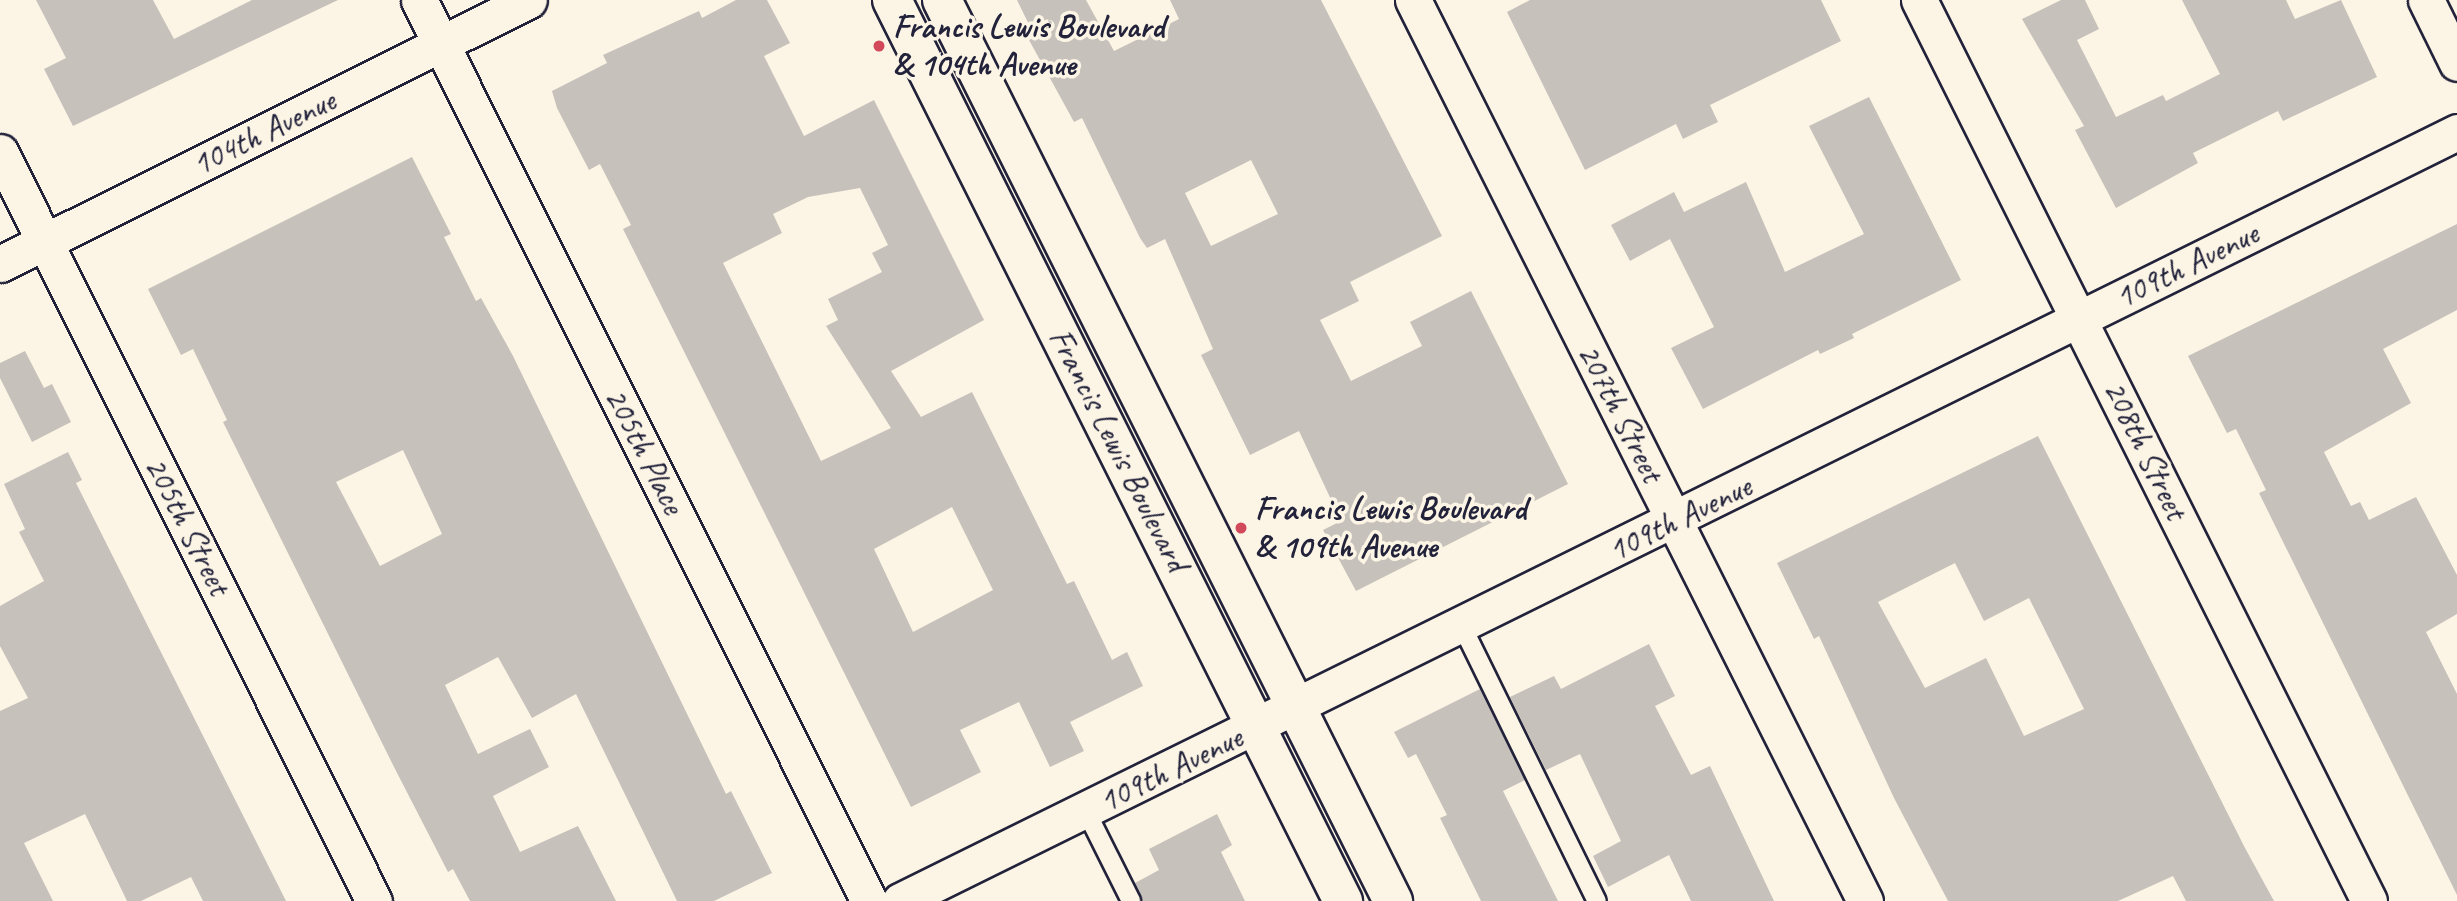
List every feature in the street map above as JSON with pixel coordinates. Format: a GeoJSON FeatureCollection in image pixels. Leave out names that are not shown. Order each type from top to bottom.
{"type":"FeatureCollection","features":[{"type":"Feature","properties":{"kind":"main road","name":"Francis Lewis Boulevard"},"geometry":{"type":"LineString","coordinates":[[892,0],[1343,901]]}},
{"type":"Feature","properties":{"kind":"main road","name":"Francis Lewis Boulevard"},"geometry":{"type":"LineString","coordinates":[[942,0],[1393,901]]}},
{"type":"Feature","properties":{"kind":"street","name":"205th Place"},"geometry":{"type":"LineString","coordinates":[[419,0],[869,901]]}},
{"type":"Feature","properties":{"kind":"street","name":"104th Avenue"},"geometry":{"type":"LineString","coordinates":[[0,264],[529,0]]}},
{"type":"Feature","properties":{"kind":"street","name":"207th Street"},"geometry":{"type":"LineString","coordinates":[[1413,0],[1865,901]]}},
{"type":"Feature","properties":{"kind":"street","name":"208th Street"},"geometry":{"type":"LineString","coordinates":[[1919,0],[2369,901]]}},
{"type":"Feature","properties":{"kind":"street"},"geometry":{"type":"LineString","coordinates":[[2426,0],[2457,63]]}},
{"type":"Feature","properties":{"kind":"street","name":"109th Avenue"},"geometry":{"type":"LineString","coordinates":[[900,901],[1258,728],[2457,132]]}},
{"type":"Feature","properties":{"kind":"street","name":"205th Street"},"geometry":{"type":"LineString","coordinates":[[0,152],[374,901]]}},
{"type":"Feature","properties":{"kind":"lane"},"geometry":{"type":"LineString","coordinates":[[1462,626],[1597,901]]}},
{"type":"Feature","properties":{"kind":"lane"},"geometry":{"type":"LineString","coordinates":[[1086,811],[1131,901]]}},
{"type":"Feature","properties":{"kind":"building"},"geometry":{"type":"Polygon","coordinates":[[[36,0],[153,0],[174,39],[252,0],[338,0],[73,126],[44,69],[66,58],[36,0]]]}},
{"type":"Feature","properties":{"kind":"building"},"geometry":{"type":"Polygon","coordinates":[[[736,0],[767,0],[790,43],[764,56],[804,136],[874,100],[984,320],[891,371],[921,417],[972,392],[1067,584],[1074,581],[1112,660],[1127,652],[1143,686],[1070,722],[1084,751],[1050,767],[1019,702],[960,730],[981,772],[911,807],[623,229],[631,225],[600,164],[589,170],[557,108],[552,91],[607,63],[603,55],[699,11],[702,18],[736,0]],[[860,188],[808,197],[773,214],[782,233],[723,263],[821,461],[891,428],[826,326],[838,320],[828,299],[882,272],[872,253],[888,245],[860,188]],[[952,507],[874,549],[913,632],[993,590],[952,507]]]}},
{"type":"Feature","properties":{"kind":"building"},"geometry":{"type":"Polygon","coordinates":[[[1017,0],[1086,0],[1114,51],[1179,19],[1170,0],[1321,0],[1442,236],[1350,282],[1359,301],[1320,320],[1351,381],[1422,346],[1410,322],[1471,291],[1568,484],[1356,591],[1323,530],[1341,521],[1299,431],[1250,455],[1201,355],[1213,349],[1165,239],[1147,248],[1140,238],[1082,118],[1074,122],[1029,40],[1035,37],[1017,0]],[[1251,160],[1185,193],[1211,246],[1278,214],[1251,160]]]}},
{"type":"Feature","properties":{"kind":"building"},"geometry":{"type":"Polygon","coordinates":[[[1530,0],[1821,0],[1841,41],[1710,105],[1718,122],[1683,139],[1676,124],[1585,170],[1507,12],[1530,0]]]}},
{"type":"Feature","properties":{"kind":"building"},"geometry":{"type":"Polygon","coordinates":[[[2061,0],[2085,0],[2099,29],[2077,40],[2116,117],[2163,95],[2166,101],[2220,74],[2182,0],[2286,0],[2295,19],[2341,0],[2377,77],[2283,121],[2278,111],[2193,153],[2198,163],[2116,208],[2075,130],[2084,126],[2022,19],[2061,0]]]}},
{"type":"Feature","properties":{"kind":"building"},"geometry":{"type":"Polygon","coordinates":[[[1869,97],[1961,280],[1852,334],[1854,338],[1820,354],[1818,350],[1703,409],[1671,348],[1714,327],[1670,239],[1630,261],[1611,225],[1674,192],[1684,212],[1746,182],[1785,272],[1864,234],[1809,126],[1869,97]]]}},
{"type":"Feature","properties":{"kind":"building"},"geometry":{"type":"Polygon","coordinates":[[[412,157],[451,234],[444,237],[476,301],[481,298],[513,356],[726,794],[731,791],[772,873],[714,901],[677,901],[576,694],[532,718],[498,657],[445,685],[478,754],[530,729],[549,767],[493,796],[520,852],[578,826],[616,901],[470,901],[453,869],[448,872],[394,767],[223,422],[227,420],[193,349],[181,355],[148,289],[412,157]],[[403,450],[336,482],[380,566],[442,534],[403,450]]]}},
{"type":"Feature","properties":{"kind":"building"},"geometry":{"type":"Polygon","coordinates":[[[2457,224],[2457,310],[2383,349],[2411,403],[2324,452],[2351,506],[2360,502],[2369,520],[2416,497],[2457,575],[2457,614],[2426,632],[2457,694],[2457,895],[2259,493],[2266,490],[2236,429],[2227,433],[2188,356],[2457,224]]]}},
{"type":"Feature","properties":{"kind":"building"},"geometry":{"type":"Polygon","coordinates":[[[25,351],[44,388],[52,384],[71,422],[32,442],[0,378],[0,363],[25,351]]]}},
{"type":"Feature","properties":{"kind":"building"},"geometry":{"type":"Polygon","coordinates":[[[2038,436],[2274,901],[2186,901],[2173,876],[2118,901],[1948,901],[1894,798],[1819,636],[1814,639],[1777,563],[2038,436]],[[1955,563],[1878,602],[1925,688],[1986,658],[2024,736],[2084,709],[2029,598],[1984,621],[1955,563]]]}},
{"type":"Feature","properties":{"kind":"building"},"geometry":{"type":"Polygon","coordinates":[[[68,452],[82,480],[76,483],[286,901],[203,901],[191,877],[141,901],[127,901],[85,814],[24,843],[53,901],[0,901],[0,711],[28,698],[0,646],[0,606],[44,581],[19,532],[25,529],[4,484],[68,452]]]}},
{"type":"Feature","properties":{"kind":"building"},"geometry":{"type":"Polygon","coordinates":[[[1649,644],[1675,696],[1655,706],[1691,775],[1710,766],[1774,901],[1691,901],[1669,855],[1608,887],[1593,856],[1621,841],[1580,754],[1546,770],[1510,697],[1554,676],[1561,689],[1649,644]]]}},
{"type":"Feature","properties":{"kind":"building"},"geometry":{"type":"Polygon","coordinates":[[[1480,689],[1525,780],[1503,791],[1558,901],[1481,901],[1440,818],[1447,815],[1416,754],[1408,758],[1394,732],[1480,689]]]}},
{"type":"Feature","properties":{"kind":"building"},"geometry":{"type":"Polygon","coordinates":[[[1217,814],[1232,845],[1221,852],[1245,901],[1142,901],[1135,883],[1159,870],[1149,849],[1217,814]]]}},
{"type":"Feature","properties":{"kind":"place","name":"Francis Lewis Boulevard & 104th Avenue"},"geometry":{"type":"Point","coordinates":[879,46]}},
{"type":"Feature","properties":{"kind":"place","name":"Francis Lewis Boulevard & 109th Avenue"},"geometry":{"type":"Point","coordinates":[1241,528]}}]}
